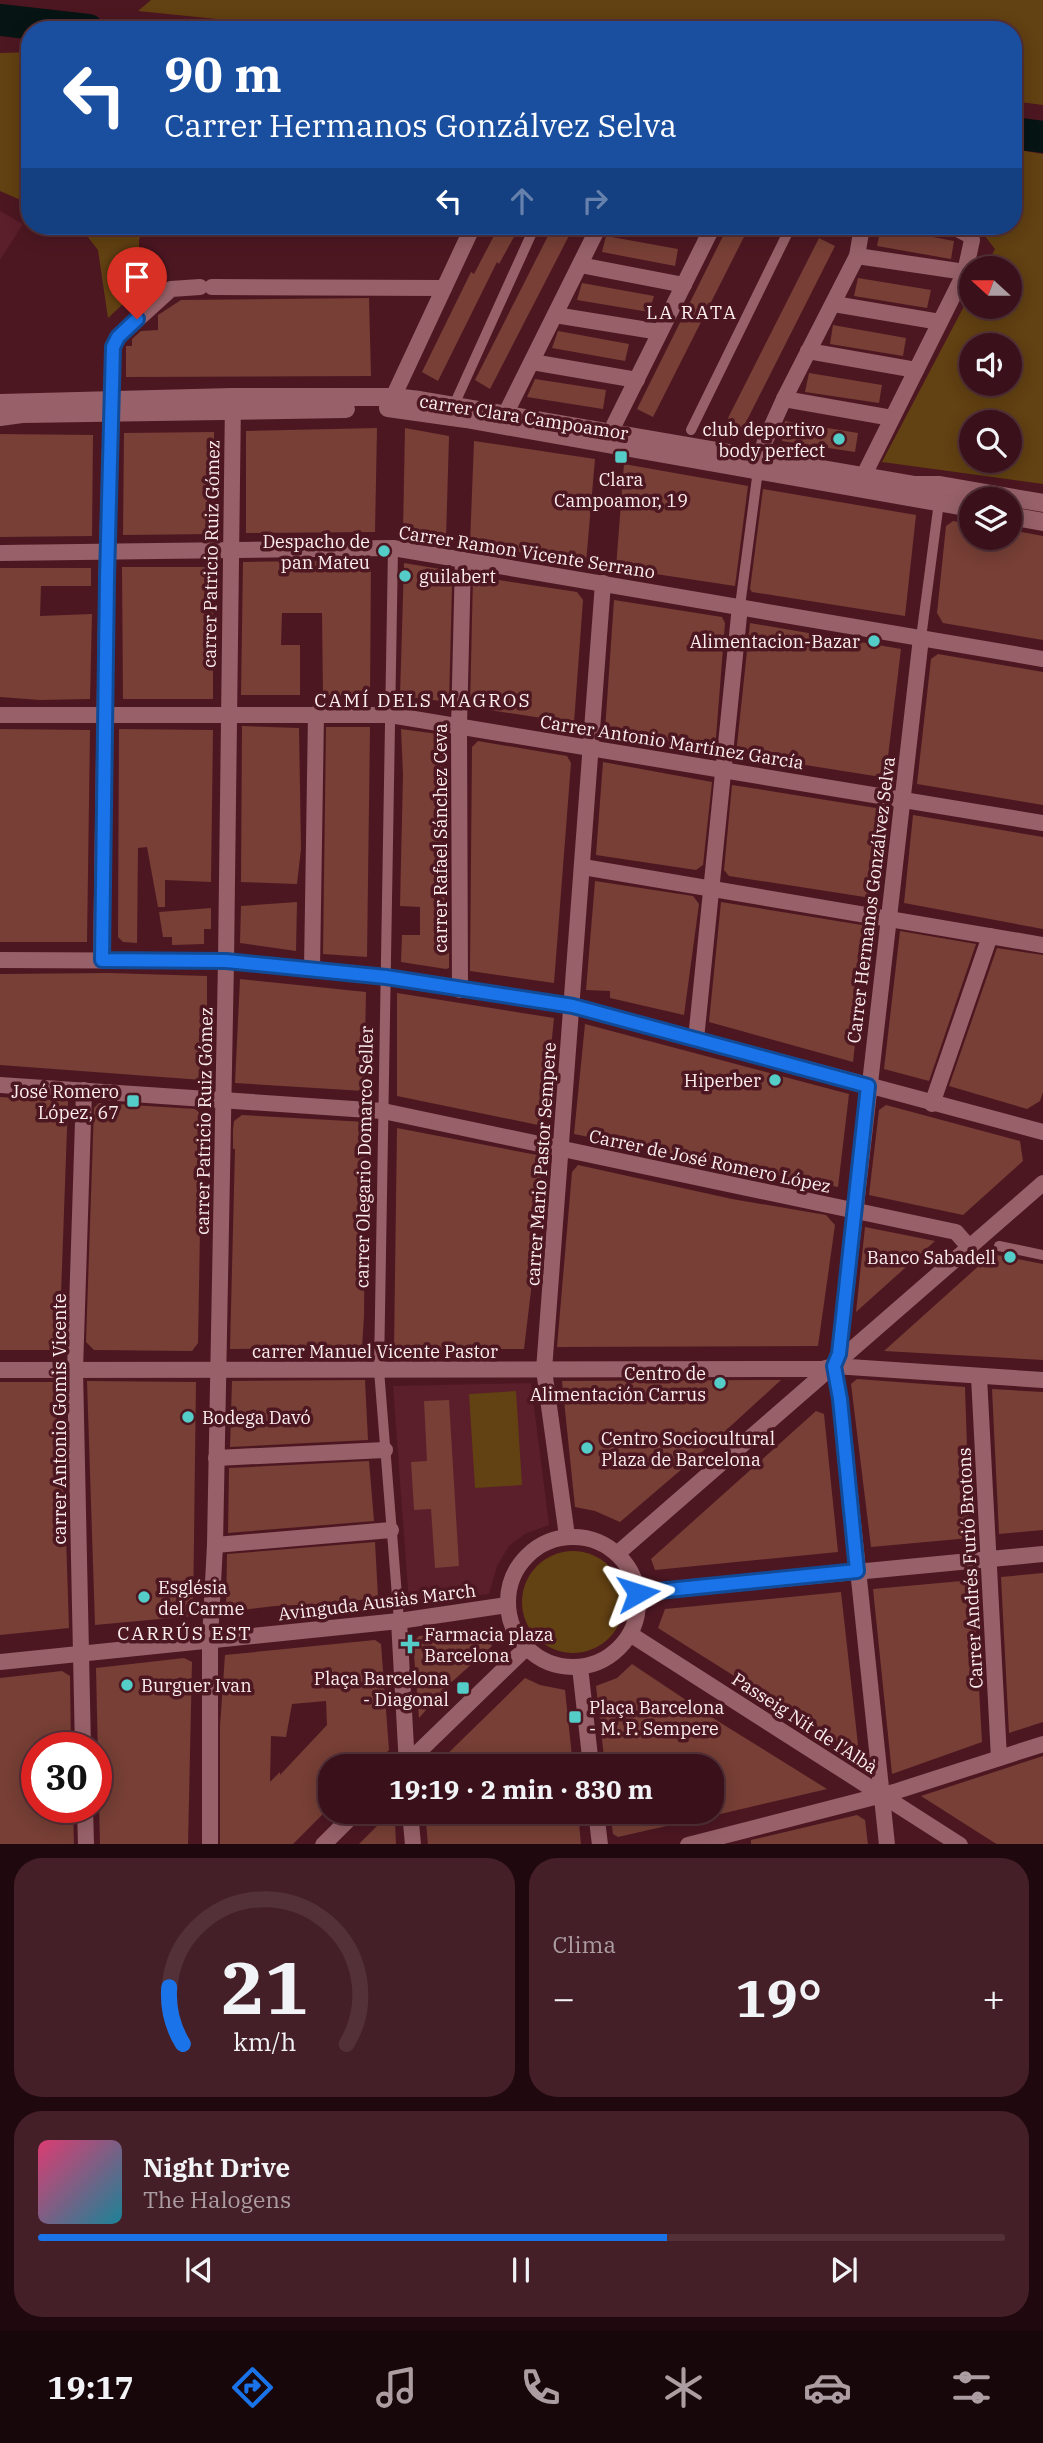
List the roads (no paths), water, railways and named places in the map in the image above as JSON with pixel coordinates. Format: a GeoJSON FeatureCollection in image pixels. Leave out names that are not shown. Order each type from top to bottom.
{"type":"FeatureCollection","features":[{"type":"Feature","properties":{"kind":"street"},"geometry":{"type":"LineString","coordinates":[[390,403],[469,235]]}},
{"type":"Feature","properties":{"kind":"street"},"geometry":{"type":"LineString","coordinates":[[454,405],[531,235]]}},
{"type":"Feature","properties":{"kind":"street"},"geometry":{"type":"LineString","coordinates":[[505,420],[595,235]]}},
{"type":"Feature","properties":{"kind":"street"},"geometry":{"type":"LineString","coordinates":[[609,438],[708,235]]}},
{"type":"Feature","properties":{"kind":"street"},"geometry":{"type":"LineString","coordinates":[[691,430],[787,235]]}},
{"type":"Feature","properties":{"kind":"street"},"geometry":{"type":"LineString","coordinates":[[696,1039],[740,606],[759,463],[784,399],[857,256],[860,235]]}},
{"type":"Feature","properties":{"kind":"street"},"geometry":{"type":"LineString","coordinates":[[963,235],[972,240],[968,256]]}},
{"type":"Feature","properties":{"kind":"street"},"geometry":{"type":"LineString","coordinates":[[857,256],[959,271]]}},
{"type":"Feature","properties":{"kind":"street"},"geometry":{"type":"LineString","coordinates":[[580,265],[684,285]]}},
{"type":"Feature","properties":{"kind":"street"},"geometry":{"type":"LineString","coordinates":[[861,481],[959,284]]}},
{"type":"Feature","properties":{"kind":"street"},"geometry":{"type":"LineString","coordinates":[[102,960],[107,551],[113,347],[118,337],[171,289],[444,288]]}},
{"type":"Feature","properties":{"kind":"street"},"geometry":{"type":"LineString","coordinates":[[834,304],[940,323]]}},
{"type":"Feature","properties":{"kind":"street"},"geometry":{"type":"LineString","coordinates":[[555,315],[660,332]]}},
{"type":"Feature","properties":{"kind":"street"},"geometry":{"type":"LineString","coordinates":[[808,351],[916,370]]}},
{"type":"Feature","properties":{"kind":"street"},"geometry":{"type":"LineString","coordinates":[[532,362],[637,380]]}},
{"type":"Feature","properties":{"kind":"street"},"geometry":{"type":"LineString","coordinates":[[784,399],[892,418]]}},
{"type":"Feature","properties":{"kind":"street","name":"carrer Clara Campoamor"},"geometry":{"type":"LineString","coordinates":[[390,403],[861,481],[959,506]]}},
{"type":"Feature","properties":{"kind":"street","name":"carrer Clara Campoamor"},"geometry":{"type":"LineString","coordinates":[[1,412],[111,406],[390,403],[454,405],[505,420]]}},
{"type":"Feature","properties":{"kind":"street","name":"carrer Patricio Ruiz Gómez"},"geometry":{"type":"LineString","coordinates":[[210,1844],[210,1639],[215,1545],[226,961],[233,404]]}},
{"type":"Feature","properties":{"kind":"street","name":"carrer Clara Campoamor"},"geometry":{"type":"LineString","coordinates":[[861,481],[940,485],[1043,503]]}},
{"type":"Feature","properties":{"kind":"street","name":"Carrer Hermanos Gonzálvez Selva"},"geometry":{"type":"LineString","coordinates":[[887,1844],[840,1399],[834,1366],[839,1354],[901,799],[939,502]]}},
{"type":"Feature","properties":{"kind":"street"},"geometry":{"type":"LineString","coordinates":[[1022,518],[1043,522]]}},
{"type":"Feature","properties":{"kind":"street","name":"Carrer Ramon Vicente Serrano"},"geometry":{"type":"LineString","coordinates":[[0,553],[393,548],[1043,659]]}},
{"type":"Feature","properties":{"kind":"street","name":"carrer Olegario Domarco Seller"},"geometry":{"type":"LineString","coordinates":[[393,548],[379,1370],[399,1621],[405,1754]]}},
{"type":"Feature","properties":{"kind":"street","name":"carrer Rafael Sánchez Ceva"},"geometry":{"type":"LineString","coordinates":[[460,990],[459,726],[463,560]]}},
{"type":"Feature","properties":{"kind":"street","name":"carrer Mario Pastor Sempere"},"geometry":{"type":"LineString","coordinates":[[567,1536],[544,1370],[603,583]]}},
{"type":"Feature","properties":{"kind":"street","name":"Carrer Antonio Martínez García"},"geometry":{"type":"LineString","coordinates":[[0,715],[390,715],[1043,823]]}},
{"type":"Feature","properties":{"kind":"street"},"geometry":{"type":"LineString","coordinates":[[312,969],[316,715]]}},
{"type":"Feature","properties":{"kind":"street"},"geometry":{"type":"LineString","coordinates":[[583,867],[1043,945]]}},
{"type":"Feature","properties":{"kind":"street"},"geometry":{"type":"LineString","coordinates":[[932,1104],[990,936]]}},
{"type":"Feature","properties":{"kind":"street"},"geometry":{"type":"LineString","coordinates":[[0,960],[226,961],[386,977],[573,1006],[1043,1132]]}},
{"type":"Feature","properties":{"kind":"street","name":"Carrer de José Romero López"},"geometry":{"type":"LineString","coordinates":[[0,1085],[383,1111],[956,1232],[969,1247]]}},
{"type":"Feature","properties":{"kind":"street","name":"carrer Antonio Gomis Vicente"},"geometry":{"type":"LineString","coordinates":[[82,1732],[75,1370],[84,1090]]}},
{"type":"Feature","properties":{"kind":"street"},"geometry":{"type":"LineString","coordinates":[[618,1553],[1043,1183]]}},
{"type":"Feature","properties":{"kind":"street"},"geometry":{"type":"LineString","coordinates":[[999,1246],[1043,1255]]}},
{"type":"Feature","properties":{"kind":"street","name":"carrer Manuel Vicente Pastor"},"geometry":{"type":"LineString","coordinates":[[0,1370],[822,1369],[834,1366],[1043,1380]]}},
{"type":"Feature","properties":{"kind":"street","name":"Carrer Andrés Furió Brotons"},"geometry":{"type":"LineString","coordinates":[[979,1377],[999,1758]]}},
{"type":"Feature","properties":{"kind":"street"},"geometry":{"type":"LineString","coordinates":[[216,1458],[385,1450]]}},
{"type":"Feature","properties":{"kind":"street"},"geometry":{"type":"LineString","coordinates":[[215,1545],[391,1530]]}},
{"type":"Feature","properties":{"kind":"street"},"geometry":{"type":"LineString","coordinates":[[567,1536],[587,1537],[618,1553],[632,1572],[638,1593],[636,1618],[630,1634],[609,1656],[580,1667],[553,1664],[526,1648],[512,1625],[507,1605],[511,1579],[523,1559],[541,1544],[567,1536]]}},
{"type":"Feature","properties":{"kind":"street"},"geometry":{"type":"LineString","coordinates":[[638,1593],[1043,1554]]}},
{"type":"Feature","properties":{"kind":"street","name":"Avinguda Ausiàs March"},"geometry":{"type":"LineString","coordinates":[[0,1662],[399,1621],[507,1605]]}},
{"type":"Feature","properties":{"kind":"street","name":"Passeig Nit de l'Albà"},"geometry":{"type":"LineString","coordinates":[[630,1634],[960,1844]]}},
{"type":"Feature","properties":{"kind":"street"},"geometry":{"type":"LineString","coordinates":[[417,1754],[526,1648]]}},
{"type":"Feature","properties":{"kind":"street"},"geometry":{"type":"LineString","coordinates":[[580,1667],[590,1754]]}},
{"type":"Feature","properties":{"kind":"street"},"geometry":{"type":"LineString","coordinates":[[688,1844],[881,1795],[1043,1744]]}},
{"type":"Feature","properties":{"kind":"street"},"geometry":{"type":"LineString","coordinates":[[85,1823],[86,1844]]}},
{"type":"Feature","properties":{"kind":"street"},"geometry":{"type":"LineString","coordinates":[[323,1844],[344,1824]]}},
{"type":"Feature","properties":{"kind":"street"},"geometry":{"type":"LineString","coordinates":[[412,1824],[413,1844]]}},
{"type":"Feature","properties":{"kind":"street"},"geometry":{"type":"LineString","coordinates":[[598,1824],[600,1844]]}},
{"type":"Feature","properties":{"kind":"waterway"},"geometry":{"type":"LineString","coordinates":[[0,20],[21,22]]}},
{"type":"Feature","properties":{"kind":"waterway"},"geometry":{"type":"LineString","coordinates":[[1022,134],[1043,137]]}},
{"type":"Feature","properties":{"kind":"place","name":"club deportivo body perfect"},"geometry":{"type":"Point","coordinates":[839,439]}},
{"type":"Feature","properties":{"kind":"place","name":"Clara Campoamor, 19"},"geometry":{"type":"Point","coordinates":[621,457]}},
{"type":"Feature","properties":{"kind":"place","name":"Despacho de pan Mateu"},"geometry":{"type":"Point","coordinates":[384,551]}},
{"type":"Feature","properties":{"kind":"place","name":"guilabert"},"geometry":{"type":"Point","coordinates":[405,576]}},
{"type":"Feature","properties":{"kind":"place","name":"Alimentacion-Bazar"},"geometry":{"type":"Point","coordinates":[874,641]}},
{"type":"Feature","properties":{"kind":"place","name":"Hiperber"},"geometry":{"type":"Point","coordinates":[775,1080]}},
{"type":"Feature","properties":{"kind":"place","name":"José Romero López, 67"},"geometry":{"type":"Point","coordinates":[133,1101]}},
{"type":"Feature","properties":{"kind":"place","name":"Banco Sabadell"},"geometry":{"type":"Point","coordinates":[1010,1257]}},
{"type":"Feature","properties":{"kind":"place","name":"Centro de Alimentación Carrus"},"geometry":{"type":"Point","coordinates":[720,1383]}},
{"type":"Feature","properties":{"kind":"place","name":"Bodega Davó"},"geometry":{"type":"Point","coordinates":[188,1417]}},
{"type":"Feature","properties":{"kind":"place","name":"Centro Sociocultural Plaza de Barcelona"},"geometry":{"type":"Point","coordinates":[587,1448]}},
{"type":"Feature","properties":{"kind":"place","name":"Església del Carme"},"geometry":{"type":"Point","coordinates":[144,1597]}},
{"type":"Feature","properties":{"kind":"place","name":"Farmacia plaza Barcelona"},"geometry":{"type":"Point","coordinates":[410,1644]}},
{"type":"Feature","properties":{"kind":"place","name":"Burguer Ivan"},"geometry":{"type":"Point","coordinates":[127,1685]}},
{"type":"Feature","properties":{"kind":"place","name":"Plaça Barcelona - Diagonal"},"geometry":{"type":"Point","coordinates":[463,1688]}},
{"type":"Feature","properties":{"kind":"place","name":"Plaça Barcelona - M. P. Sempere"},"geometry":{"type":"Point","coordinates":[575,1717]}},
{"type":"Feature","properties":{"kind":"district","name":"LA RATA"},"geometry":{"type":"Point","coordinates":[692,312]}},
{"type":"Feature","properties":{"kind":"district","name":"CAMÍ DELS MAGROS"},"geometry":{"type":"Point","coordinates":[423,700]}},
{"type":"Feature","properties":{"kind":"district","name":"CARRÚS EST"},"geometry":{"type":"Point","coordinates":[185,1633]}}]}
